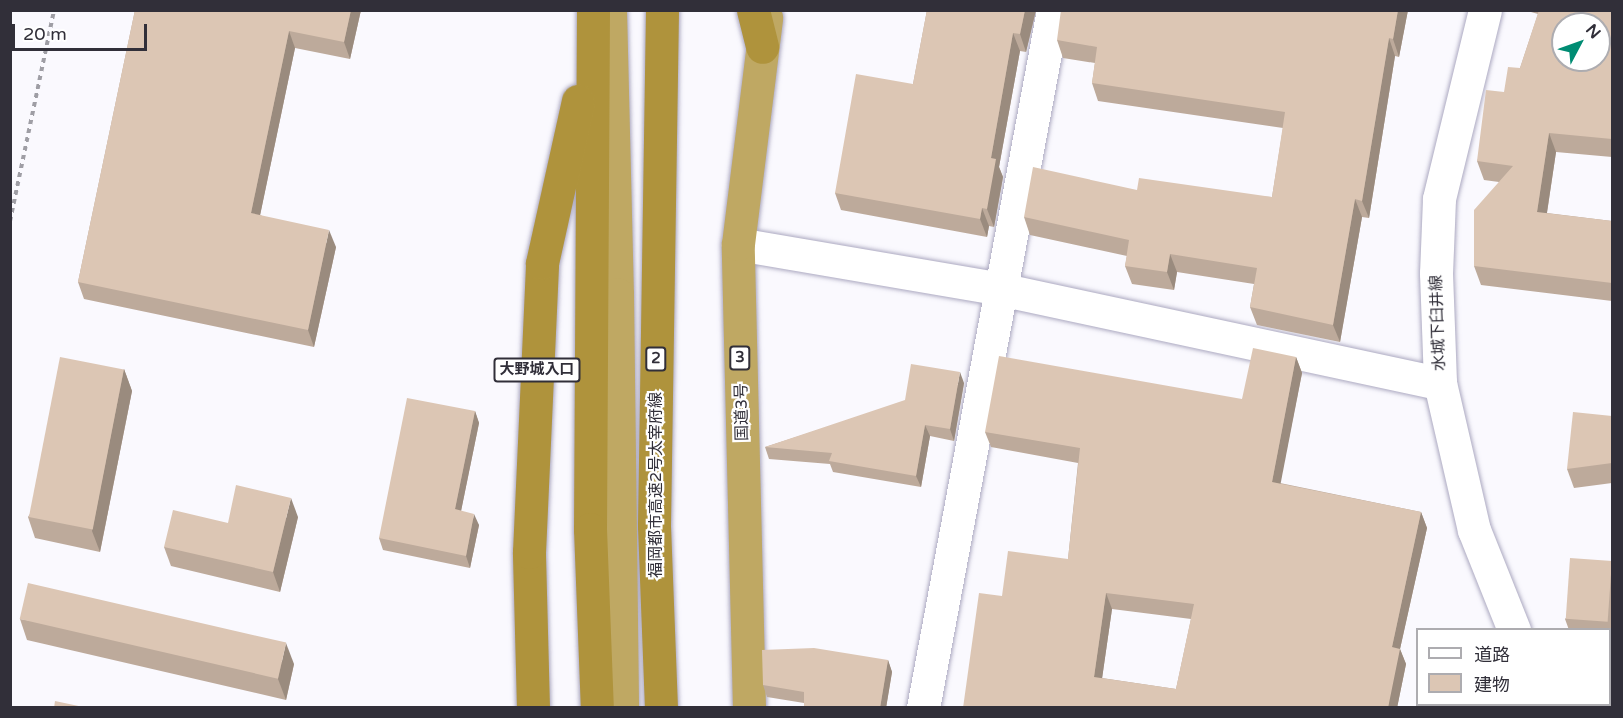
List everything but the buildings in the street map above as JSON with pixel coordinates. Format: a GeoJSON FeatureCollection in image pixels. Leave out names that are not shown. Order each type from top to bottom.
{"type":"FeatureCollection","features":[{"type":"Feature","properties":{"kind":"highway"},"geometry":{"type":"LineString","coordinates":[[610,10],[617,294],[622,708]]}},
{"type":"Feature","properties":{"kind":"highway","name":"福岡都市高速2号太宰府線"},"geometry":{"type":"LineString","coordinates":[[661,708],[654,513],[662,10]]}},
{"type":"Feature","properties":{"kind":"highway"},"geometry":{"type":"LineString","coordinates":[[753,10],[762,46]]}},
{"type":"Feature","properties":{"kind":"highway","name":"国道3号"},"geometry":{"type":"LineString","coordinates":[[749,708],[738,244],[767,10]]}},
{"type":"Feature","properties":{"kind":"highway"},"geometry":{"type":"LineString","coordinates":[[592,24],[590,529],[597,708]]}},
{"type":"Feature","properties":{"kind":"highway","name":"大野城入口"},"geometry":{"type":"LineString","coordinates":[[533,708],[529,552],[542,263],[592,24]]}},
{"type":"Feature","properties":{"kind":"street"},"geometry":{"type":"LineString","coordinates":[[923,708],[1053,10]]}},
{"type":"Feature","properties":{"kind":"street","name":"水城下臼井線"},"geometry":{"type":"LineString","coordinates":[[1485,10],[1439,199],[1436,273],[1440,382],[1474,530],[1513,628]]}},
{"type":"Feature","properties":{"kind":"street"},"geometry":{"type":"LineString","coordinates":[[738,244],[1000,289],[1440,382]]}},
{"type":"Feature","properties":{"kind":"path"},"geometry":{"type":"LineString","coordinates":[[10,221],[54,10]]}}]}
